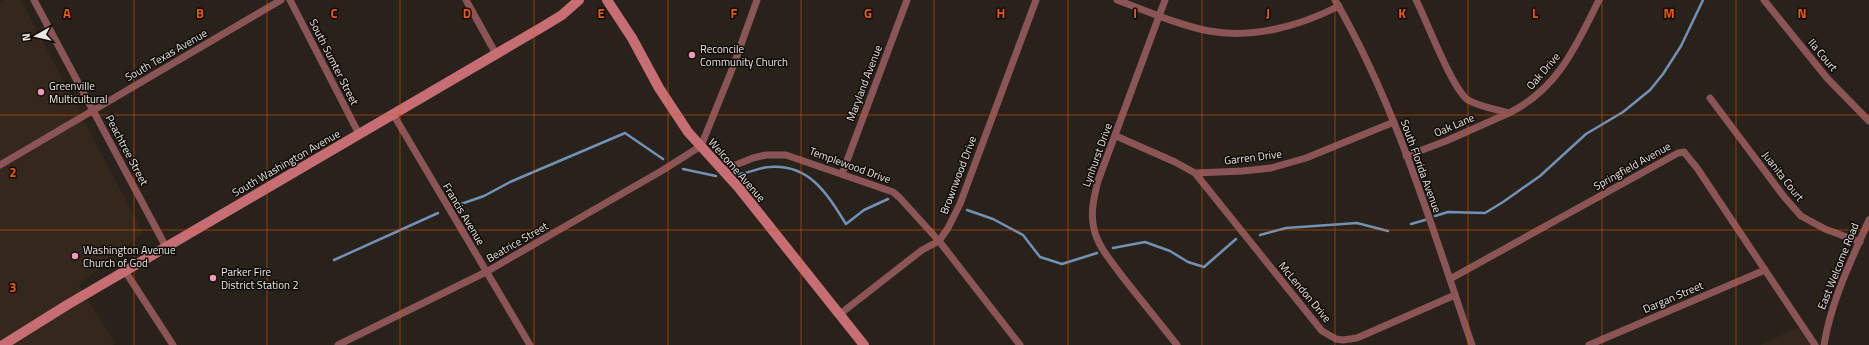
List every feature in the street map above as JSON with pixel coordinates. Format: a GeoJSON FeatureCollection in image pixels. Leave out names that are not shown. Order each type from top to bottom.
{"type":"FeatureCollection","features":[{"type":"Feature","properties":{"kind":"main road","name":"South Washington Avenue"},"geometry":{"type":"LineString","coordinates":[[3,345],[166,246],[544,26],[562,15],[579,0]]}},
{"type":"Feature","properties":{"kind":"main road","name":"Welcome Avenue"},"geometry":{"type":"LineString","coordinates":[[606,0],[632,38],[672,109],[864,345]]}},
{"type":"Feature","properties":{"kind":"street","name":"Peachtree Street"},"geometry":{"type":"LineString","coordinates":[[34,0],[166,246]]}},
{"type":"Feature","properties":{"kind":"street","name":"South Texas Avenue"},"geometry":{"type":"LineString","coordinates":[[0,165],[281,0]]}},
{"type":"Feature","properties":{"kind":"street","name":"South Sumter Street"},"geometry":{"type":"LineString","coordinates":[[290,0],[359,134]]}},
{"type":"Feature","properties":{"kind":"street"},"geometry":{"type":"LineString","coordinates":[[466,0],[496,54]]}},
{"type":"Feature","properties":{"kind":"street"},"geometry":{"type":"LineString","coordinates":[[701,146],[757,0]]}},
{"type":"Feature","properties":{"kind":"street","name":"Maryland Avenue"},"geometry":{"type":"LineString","coordinates":[[842,174],[907,0]]}},
{"type":"Feature","properties":{"kind":"street","name":"Brownwood Drive"},"geometry":{"type":"LineString","coordinates":[[840,314],[922,250],[939,241],[948,228],[960,204],[1036,0]]}},
{"type":"Feature","properties":{"kind":"street"},"geometry":{"type":"LineString","coordinates":[[1117,0],[1209,31],[1248,33],[1266,32],[1286,27],[1337,3]]}},
{"type":"Feature","properties":{"kind":"street","name":"Lynhurst Drive"},"geometry":{"type":"LineString","coordinates":[[1165,0],[1095,192],[1092,211],[1094,231],[1101,247],[1177,345]]}},
{"type":"Feature","properties":{"kind":"street","name":"Oak Drive"},"geometry":{"type":"LineString","coordinates":[[1509,113],[1532,100],[1556,76],[1570,56],[1599,0]]}},
{"type":"Feature","properties":{"kind":"street","name":"Ila Court"},"geometry":{"type":"LineString","coordinates":[[1764,0],[1827,78],[1869,120]]}},
{"type":"Feature","properties":{"kind":"street"},"geometry":{"type":"LineString","coordinates":[[1418,1],[1454,80],[1464,96],[1475,103],[1509,113]]}},
{"type":"Feature","properties":{"kind":"street","name":"South Florida Avenue"},"geometry":{"type":"LineString","coordinates":[[1337,3],[1370,66],[1394,122],[1472,345]]}},
{"type":"Feature","properties":{"kind":"street","name":"Juanita Court"},"geometry":{"type":"LineString","coordinates":[[1710,98],[1785,198],[1801,216],[1825,229],[1860,242]]}},
{"type":"Feature","properties":{"kind":"street","name":"Oak Lane"},"geometry":{"type":"LineString","coordinates":[[1406,156],[1446,141],[1509,113]]}},
{"type":"Feature","properties":{"kind":"street","name":"Francis Avenue"},"geometry":{"type":"LineString","coordinates":[[393,114],[530,345]]}},
{"type":"Feature","properties":{"kind":"street","name":"Garren Drive"},"geometry":{"type":"LineString","coordinates":[[1195,173],[1243,171],[1288,164],[1394,122]]}},
{"type":"Feature","properties":{"kind":"street"},"geometry":{"type":"LineString","coordinates":[[1116,136],[1175,162],[1195,173]]}},
{"type":"Feature","properties":{"kind":"street","name":"Beatrice Street"},"geometry":{"type":"LineString","coordinates":[[338,345],[486,272],[663,170],[701,146]]}},
{"type":"Feature","properties":{"kind":"street","name":"Springfield Avenue"},"geometry":{"type":"LineString","coordinates":[[1450,279],[1681,152],[1684,152],[1691,159],[1815,345]]}},
{"type":"Feature","properties":{"kind":"street","name":"Templewood Drive"},"geometry":{"type":"LineString","coordinates":[[723,170],[753,158],[778,154],[798,158],[892,192],[900,197],[939,241],[1020,345]]}},
{"type":"Feature","properties":{"kind":"street","name":"McLendon Drive"},"geometry":{"type":"LineString","coordinates":[[1195,173],[1322,331],[1332,338],[1343,340],[1357,338],[1455,295]]}},
{"type":"Feature","properties":{"kind":"street","name":"East Welcome Road"},"geometry":{"type":"LineString","coordinates":[[1824,345],[1833,304],[1869,220]]}},
{"type":"Feature","properties":{"kind":"street","name":"Dargan Street"},"geometry":{"type":"LineString","coordinates":[[1589,345],[1765,270]]}},
{"type":"Feature","properties":{"kind":"street"},"geometry":{"type":"LineString","coordinates":[[125,271],[173,345]]}},
{"type":"Feature","properties":{"kind":"shaded area"},"geometry":{"type":"Polygon","coordinates":[[[4,0],[21,0],[143,233],[79,285],[115,343],[113,345],[0,345],[0,2],[4,0]]]}},
{"type":"Feature","properties":{"kind":"shaded area"},"geometry":{"type":"Polygon","coordinates":[[[1798,328],[1810,345],[1759,345],[1798,328]]]}},
{"type":"Feature","properties":{"kind":"waterway"},"geometry":{"type":"LineString","coordinates":[[1435,216],[1448,212],[1485,213],[1540,176],[1586,134],[1623,112],[1650,90],[1663,74],[1681,46],[1703,0]]}},
{"type":"Feature","properties":{"kind":"waterway"},"geometry":{"type":"LineString","coordinates":[[461,204],[484,196],[510,182],[625,133],[663,159]]}},
{"type":"Feature","properties":{"kind":"waterway"},"geometry":{"type":"LineString","coordinates":[[737,174],[770,167],[784,167],[796,170],[816,183],[832,202],[846,224],[864,210],[888,199]]}},
{"type":"Feature","properties":{"kind":"waterway"},"geometry":{"type":"LineString","coordinates":[[683,169],[716,176]]}},
{"type":"Feature","properties":{"kind":"waterway"},"geometry":{"type":"LineString","coordinates":[[967,210],[993,219],[1023,235],[1040,257],[1062,264],[1097,253]]}},
{"type":"Feature","properties":{"kind":"waterway"},"geometry":{"type":"LineString","coordinates":[[334,260],[438,213]]}},
{"type":"Feature","properties":{"kind":"waterway"},"geometry":{"type":"LineString","coordinates":[[1411,224],[1425,220]]}},
{"type":"Feature","properties":{"kind":"waterway"},"geometry":{"type":"LineString","coordinates":[[1260,235],[1286,228],[1357,223],[1388,231]]}},
{"type":"Feature","properties":{"kind":"waterway"},"geometry":{"type":"LineString","coordinates":[[1113,248],[1145,242],[1170,251],[1188,262],[1204,267],[1236,239]]}},
{"type":"Feature","properties":{"kind":"place","name":"Reconcile Community Church"},"geometry":{"type":"Point","coordinates":[692,55]}},
{"type":"Feature","properties":{"kind":"place","name":"Greenville Multicultural"},"geometry":{"type":"Point","coordinates":[41,92]}},
{"type":"Feature","properties":{"kind":"place","name":"Washington Avenue Church of God"},"geometry":{"type":"Point","coordinates":[75,256]}},
{"type":"Feature","properties":{"kind":"place","name":"Parker Fire District Station 2"},"geometry":{"type":"Point","coordinates":[213,278]}}]}
